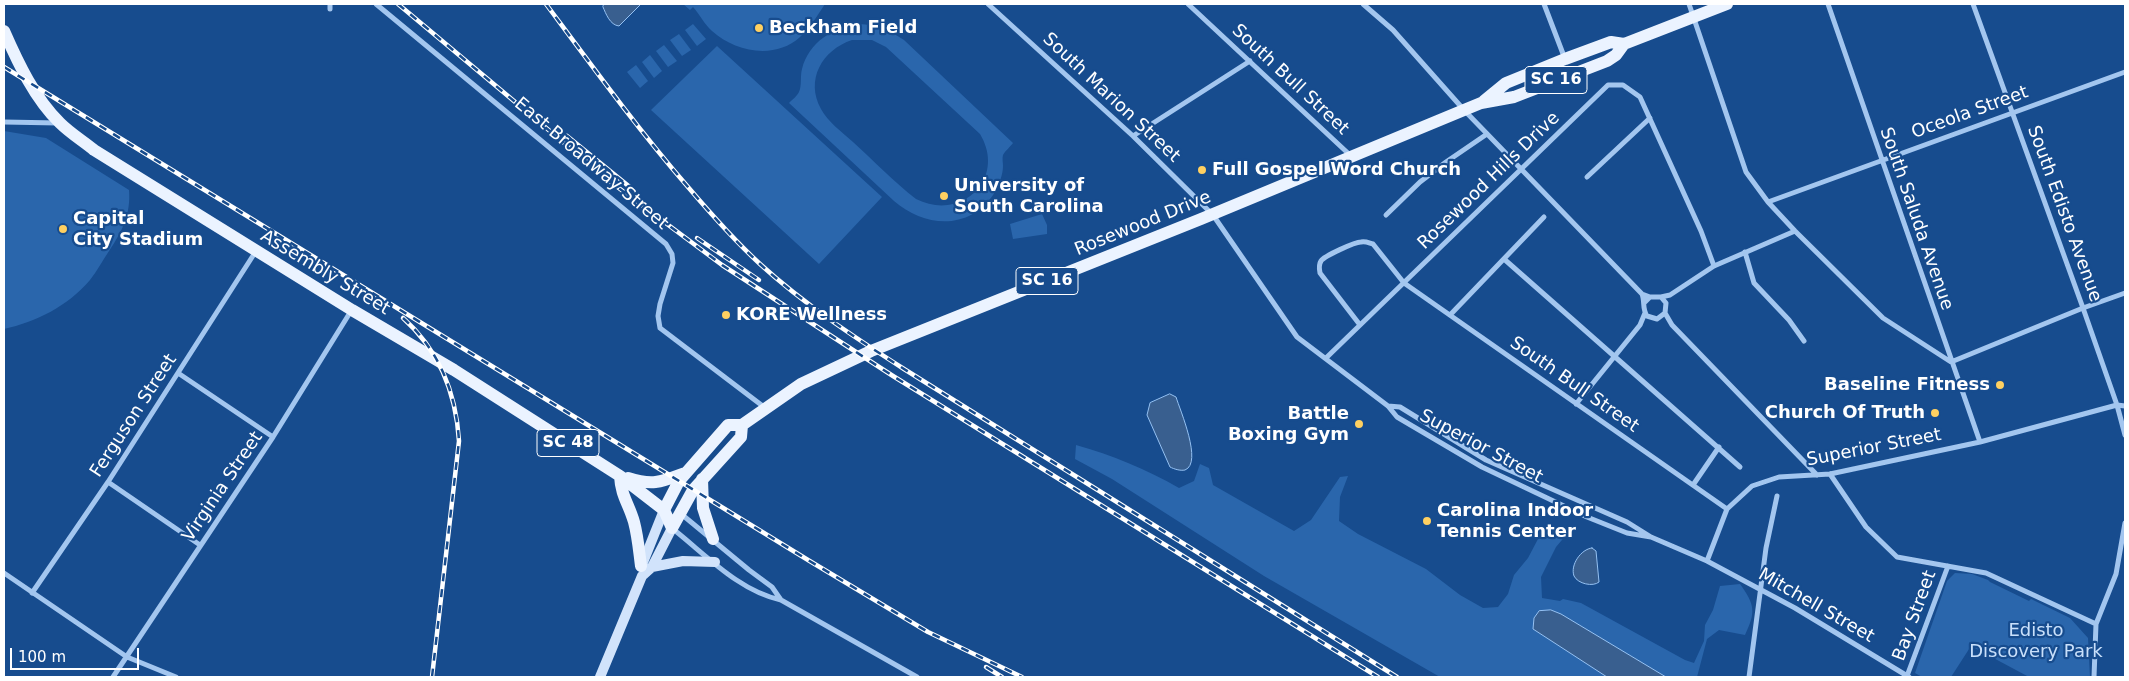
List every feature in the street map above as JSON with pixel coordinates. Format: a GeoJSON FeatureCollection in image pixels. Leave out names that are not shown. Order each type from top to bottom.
{"type":"FeatureCollection","features":[{"type":"Feature","properties":{"kind":"main road","name":"Rosewood Drive"},"geometry":{"type":"LineString","coordinates":[[1481,103],[1506,83],[1565,59],[1611,42],[1624,44],[1727,4]]}},
{"type":"Feature","properties":{"kind":"main road","name":"Assembly Street"},"geometry":{"type":"LineString","coordinates":[[4,31],[31,85],[42,101],[60,123],[94,150],[352,310],[454,370],[620,476],[664,510],[680,513]]}},
{"type":"Feature","properties":{"kind":"main road","name":"Rosewood Drive"},"geometry":{"type":"LineString","coordinates":[[600,677],[645,570],[664,510],[679,481],[728,425],[742,425],[801,384],[871,351],[1213,215],[1481,103],[1514,97],[1607,61],[1616,55],[1624,44]]}},
{"type":"Feature","properties":{"kind":"main road","name":"Rosewood Drive"},"geometry":{"type":"LineString","coordinates":[[645,570],[672,528],[693,490],[741,436],[742,425]]}},
{"type":"Feature","properties":{"kind":"main road"},"geometry":{"type":"LineString","coordinates":[[686,472],[656,483],[643,483],[620,476],[621,491],[633,519],[645,570],[683,560],[714,562]]}},
{"type":"Feature","properties":{"kind":"main road"},"geometry":{"type":"LineString","coordinates":[[702,479],[702,508],[713,539]]}},
{"type":"Feature","properties":{"kind":"main road","name":"Assembly Street"},"geometry":{"type":"LineString","coordinates":[[664,510],[672,528]]}},
{"type":"Feature","properties":{"kind":"street","name":"East Broadway Street"},"geometry":{"type":"LineString","coordinates":[[376,4],[666,244],[672,254],[673,264],[660,304],[658,316],[660,328],[764,408]]}},
{"type":"Feature","properties":{"kind":"street","name":"South Marion Street"},"geometry":{"type":"LineString","coordinates":[[988,4],[1133,136],[1213,215]]}},
{"type":"Feature","properties":{"kind":"street","name":"South Bull Street"},"geometry":{"type":"LineString","coordinates":[[1188,4],[1352,156]]}},
{"type":"Feature","properties":{"kind":"street"},"geometry":{"type":"LineString","coordinates":[[1364,4],[1392,30],[1464,110],[1642,294],[1645,302],[1645,313],[1642,322],[1576,404]]}},
{"type":"Feature","properties":{"kind":"street"},"geometry":{"type":"LineString","coordinates":[[1544,4],[1565,59]]}},
{"type":"Feature","properties":{"kind":"street"},"geometry":{"type":"LineString","coordinates":[[1689,4],[1746,172],[1768,202],[1795,231],[1883,318],[1951,362],[2083,308],[2125,293]]}},
{"type":"Feature","properties":{"kind":"street","name":"South Saluda Avenue"},"geometry":{"type":"LineString","coordinates":[[1828,4],[1980,442]]}},
{"type":"Feature","properties":{"kind":"street","name":"South Edisto Avenue"},"geometry":{"type":"LineString","coordinates":[[1973,4],[2083,308],[2117,405],[2125,435]]}},
{"type":"Feature","properties":{"kind":"street"},"geometry":{"type":"LineString","coordinates":[[1133,136],[1250,61]]}},
{"type":"Feature","properties":{"kind":"street","name":"Oceola Street"},"geometry":{"type":"LineString","coordinates":[[1768,202],[2125,72]]}},
{"type":"Feature","properties":{"kind":"street","name":"Rosewood Hills Drive"},"geometry":{"type":"LineString","coordinates":[[1326,358],[1608,85],[1623,85],[1640,98],[1701,232],[1714,266]]}},
{"type":"Feature","properties":{"kind":"street"},"geometry":{"type":"LineString","coordinates":[[1588,177],[1650,118]]}},
{"type":"Feature","properties":{"kind":"street"},"geometry":{"type":"LineString","coordinates":[[4,122],[60,123]]}},
{"type":"Feature","properties":{"kind":"street"},"geometry":{"type":"LineString","coordinates":[[1386,215],[1420,182],[1488,134]]}},
{"type":"Feature","properties":{"kind":"street","name":"Superior Street"},"geometry":{"type":"LineString","coordinates":[[1213,215],[1297,337],[1388,406],[1397,417],[1482,467],[1592,519],[1627,532],[1651,537]]}},
{"type":"Feature","properties":{"kind":"street"},"geometry":{"type":"LineString","coordinates":[[1451,314],[1544,217]]}},
{"type":"Feature","properties":{"kind":"street"},"geometry":{"type":"LineString","coordinates":[[1642,294],[1650,297],[1670,295],[1714,266],[1795,231]]}},
{"type":"Feature","properties":{"kind":"street"},"geometry":{"type":"LineString","coordinates":[[1360,325],[1320,272],[1320,261],[1359,242],[1366,241],[1373,244],[1404,283]]}},
{"type":"Feature","properties":{"kind":"street","name":"Ferguson Street"},"geometry":{"type":"LineString","coordinates":[[32,593],[108,482],[256,251]]}},
{"type":"Feature","properties":{"kind":"street"},"geometry":{"type":"LineString","coordinates":[[1745,252],[1754,282],[1789,320],[1804,341]]}},
{"type":"Feature","properties":{"kind":"street"},"geometry":{"type":"LineString","coordinates":[[1504,259],[1740,466]]}},
{"type":"Feature","properties":{"kind":"street","name":"South Bull Street"},"geometry":{"type":"LineString","coordinates":[[1404,283],[1451,314],[1727,509]]}},
{"type":"Feature","properties":{"kind":"street"},"geometry":{"type":"LineString","coordinates":[[1670,295],[1666,303],[1665,313],[1669,322],[1817,475]]}},
{"type":"Feature","properties":{"kind":"street"},"geometry":{"type":"LineString","coordinates":[[1645,302],[1650,297]]}},
{"type":"Feature","properties":{"kind":"street"},"geometry":{"type":"LineString","coordinates":[[1661,297],[1666,303]]}},
{"type":"Feature","properties":{"kind":"street","name":"Virginia Street"},"geometry":{"type":"LineString","coordinates":[[113,677],[274,437],[352,310]]}},
{"type":"Feature","properties":{"kind":"street"},"geometry":{"type":"LineString","coordinates":[[1645,313],[1651,318]]}},
{"type":"Feature","properties":{"kind":"street"},"geometry":{"type":"LineString","coordinates":[[1660,318],[1665,313]]}},
{"type":"Feature","properties":{"kind":"street"},"geometry":{"type":"LineString","coordinates":[[1642,322],[1651,318],[1660,318],[1669,322]]}},
{"type":"Feature","properties":{"kind":"street"},"geometry":{"type":"LineString","coordinates":[[178,373],[274,437]]}},
{"type":"Feature","properties":{"kind":"street"},"geometry":{"type":"LineString","coordinates":[[2117,405],[2125,406]]}},
{"type":"Feature","properties":{"kind":"street","name":"Superior Street"},"geometry":{"type":"LineString","coordinates":[[1388,406],[1400,407],[1486,460],[1627,522],[1651,537],[1707,560],[1727,509],[1752,486],[1779,478],[1830,474],[1980,442],[2117,405]]}},
{"type":"Feature","properties":{"kind":"street"},"geometry":{"type":"LineString","coordinates":[[1693,485],[1719,447]]}},
{"type":"Feature","properties":{"kind":"street"},"geometry":{"type":"LineString","coordinates":[[1830,474],[1866,527],[1898,556],[1986,573],[2096,624]]}},
{"type":"Feature","properties":{"kind":"street"},"geometry":{"type":"LineString","coordinates":[[108,482],[200,545]]}},
{"type":"Feature","properties":{"kind":"street"},"geometry":{"type":"LineString","coordinates":[[1749,677],[1766,548],[1777,496]]}},
{"type":"Feature","properties":{"kind":"street"},"geometry":{"type":"LineString","coordinates":[[680,513],[772,586],[781,600]]}},
{"type":"Feature","properties":{"kind":"street"},"geometry":{"type":"LineString","coordinates":[[2094,677],[2096,624],[2116,574],[2125,523]]}},
{"type":"Feature","properties":{"kind":"street"},"geometry":{"type":"LineString","coordinates":[[672,528],[746,586],[766,597],[781,600],[917,677]]}},
{"type":"Feature","properties":{"kind":"street","name":"Mitchell Street"},"geometry":{"type":"LineString","coordinates":[[1707,560],[1762,589],[1908,677]]}},
{"type":"Feature","properties":{"kind":"street","name":"Bay Street"},"geometry":{"type":"LineString","coordinates":[[1908,677],[1948,566]]}},
{"type":"Feature","properties":{"kind":"street"},"geometry":{"type":"LineString","coordinates":[[4,573],[127,657],[176,677]]}},
{"type":"Feature","properties":{"kind":"green space","name":"Beckham Field"},"geometry":{"type":"Polygon","coordinates":[[[683,4],[825,4],[811,25],[800,37],[779,49],[767,51],[743,48],[721,38],[709,29],[693,7],[690,10],[683,4]]]}},
{"type":"Feature","properties":{"kind":"green space"},"geometry":{"type":"Polygon","coordinates":[[[693,24],[706,39],[697,46],[685,30],[693,24]]]}},
{"type":"Feature","properties":{"kind":"green space"},"geometry":{"type":"Polygon","coordinates":[[[859,24],[877,27],[904,40],[1013,143],[1003,155],[1002,173],[995,192],[985,205],[973,214],[961,219],[947,221],[933,220],[906,210],[789,103],[799,92],[802,69],[810,51],[823,38],[849,26],[859,24]],[[852,40],[841,45],[832,51],[819,67],[815,87],[821,109],[836,127],[916,199],[933,205],[949,205],[963,200],[975,192],[983,180],[988,166],[987,151],[980,134],[886,47],[872,40],[852,40]]]}},
{"type":"Feature","properties":{"kind":"green space"},"geometry":{"type":"Polygon","coordinates":[[[679,34],[691,50],[682,56],[670,40],[679,34]]]}},
{"type":"Feature","properties":{"kind":"green space"},"geometry":{"type":"Polygon","coordinates":[[[664,45],[677,61],[668,67],[656,51],[664,45]]]}},
{"type":"Feature","properties":{"kind":"green space"},"geometry":{"type":"Polygon","coordinates":[[[717,46],[882,197],[819,264],[651,110],[717,46]]]}},
{"type":"Feature","properties":{"kind":"green space"},"geometry":{"type":"Polygon","coordinates":[[[650,55],[662,71],[654,78],[642,62],[650,55]]]}},
{"type":"Feature","properties":{"kind":"green space"},"geometry":{"type":"Polygon","coordinates":[[[636,65],[648,81],[640,88],[627,72],[636,65]]]}},
{"type":"Feature","properties":{"kind":"green space","name":"Capital City Stadium"},"geometry":{"type":"Polygon","coordinates":[[[4,131],[46,138],[129,190],[129,207],[118,237],[93,277],[72,298],[51,312],[28,322],[4,329],[4,131]]]}},
{"type":"Feature","properties":{"kind":"green space"},"geometry":{"type":"Polygon","coordinates":[[[1042,214],[1047,225],[1047,234],[1013,239],[1010,224],[1042,214]]]}},
{"type":"Feature","properties":{"kind":"green space"},"geometry":{"type":"Polygon","coordinates":[[[1076,445],[1129,463],[1179,488],[1194,481],[1200,464],[1209,468],[1213,485],[1294,531],[1311,520],[1340,477],[1348,476],[1340,497],[1339,521],[1358,534],[1426,569],[1460,595],[1483,608],[1498,607],[1508,594],[1514,575],[1528,558],[1538,539],[1549,528],[1567,534],[1556,547],[1541,577],[1542,598],[1560,601],[1563,599],[1581,603],[1685,660],[1694,663],[1704,641],[1705,625],[1713,610],[1720,586],[1740,584],[1751,603],[1751,620],[1745,635],[1719,630],[1707,639],[1697,677],[1440,677],[1264,576],[1112,479],[1075,459],[1076,445]]]}},
{"type":"Feature","properties":{"kind":"green space","name":"Edisto Discovery Park"},"geometry":{"type":"Polygon","coordinates":[[[1955,573],[1972,574],[1988,580],[2029,601],[2031,599],[2070,618],[2088,638],[2090,677],[2029,677],[1971,646],[1951,677],[1922,677],[1915,673],[1947,581],[1955,573]]]}},
{"type":"Feature","properties":{"kind":"shaded area"},"geometry":{"type":"Polygon","coordinates":[[[604,4],[641,4],[619,26],[613,24],[609,19],[603,7],[604,4]]]}},
{"type":"Feature","properties":{"kind":"shaded area"},"geometry":{"type":"Polygon","coordinates":[[[1170,394],[1176,397],[1189,436],[1192,457],[1190,465],[1185,470],[1177,470],[1170,467],[1147,415],[1150,403],[1170,394]]]}},
{"type":"Feature","properties":{"kind":"shaded area"},"geometry":{"type":"Polygon","coordinates":[[[1592,548],[1596,551],[1599,582],[1596,584],[1582,583],[1574,576],[1575,563],[1580,554],[1592,548]]]}},
{"type":"Feature","properties":{"kind":"shaded area"},"geometry":{"type":"Polygon","coordinates":[[[1551,610],[1561,614],[1666,677],[1607,677],[1533,629],[1534,618],[1539,611],[1551,610]]]}},
{"type":"Feature","properties":{"kind":"railway"},"geometry":{"type":"LineString","coordinates":[[398,4],[612,183],[722,265],[893,376],[1378,677]]}},
{"type":"Feature","properties":{"kind":"railway"},"geometry":{"type":"LineString","coordinates":[[546,4],[669,165],[750,255],[794,293],[904,369],[1397,677]]}},
{"type":"Feature","properties":{"kind":"railway"},"geometry":{"type":"LineString","coordinates":[[4,67],[928,632],[1022,677]]}},
{"type":"Feature","properties":{"kind":"railway"},"geometry":{"type":"LineString","coordinates":[[567,136],[631,188]]}},
{"type":"Feature","properties":{"kind":"railway"},"geometry":{"type":"LineString","coordinates":[[697,238],[759,280]]}},
{"type":"Feature","properties":{"kind":"railway"},"geometry":{"type":"LineString","coordinates":[[403,318],[427,344],[444,374],[454,406],[459,441],[432,677]]}},
{"type":"Feature","properties":{"kind":"railway"},"geometry":{"type":"LineString","coordinates":[[986,667],[1002,677]]}},
{"type":"Feature","properties":{"kind":"place","name":"Beckham Field"},"geometry":{"type":"Point","coordinates":[759,28]}},
{"type":"Feature","properties":{"kind":"place","name":"Full Gospel Word Church"},"geometry":{"type":"Point","coordinates":[1202,170]}},
{"type":"Feature","properties":{"kind":"place","name":"University of South Carolina"},"geometry":{"type":"Point","coordinates":[944,196]}},
{"type":"Feature","properties":{"kind":"place","name":"Capital City Stadium"},"geometry":{"type":"Point","coordinates":[63,229]}},
{"type":"Feature","properties":{"kind":"place","name":"KORE Wellness"},"geometry":{"type":"Point","coordinates":[726,315]}},
{"type":"Feature","properties":{"kind":"place","name":"Baseline Fitness"},"geometry":{"type":"Point","coordinates":[2000,385]}},
{"type":"Feature","properties":{"kind":"place","name":"Church Of Truth"},"geometry":{"type":"Point","coordinates":[1935,413]}},
{"type":"Feature","properties":{"kind":"place","name":"Battle Boxing Gym"},"geometry":{"type":"Point","coordinates":[1359,424]}},
{"type":"Feature","properties":{"kind":"place","name":"Carolina Indoor Tennis Center"},"geometry":{"type":"Point","coordinates":[1427,521]}}]}
